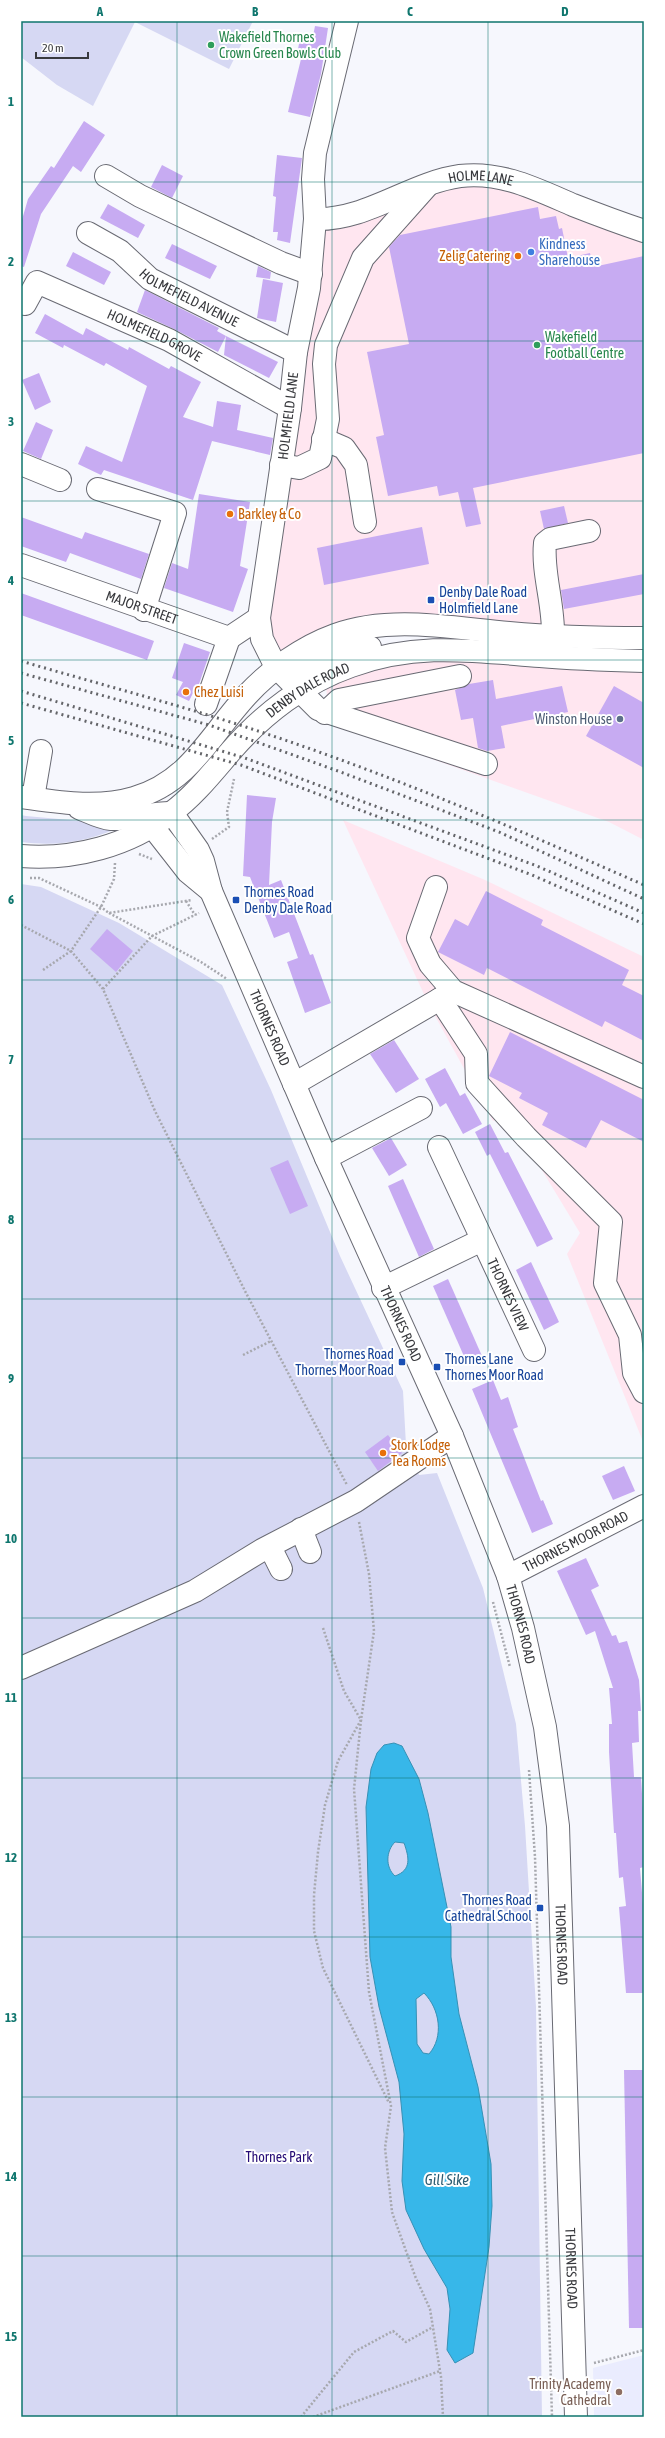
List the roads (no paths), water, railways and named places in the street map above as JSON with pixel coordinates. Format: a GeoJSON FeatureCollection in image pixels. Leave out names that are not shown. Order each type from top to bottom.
{"type":"FeatureCollection","features":[{"type":"Feature","properties":{"kind":"main road","name":"HOLMFIELD LANE"},"geometry":{"type":"LineString","coordinates":[[347,21],[320,128],[313,179],[315,218],[311,274],[296,352],[290,408],[259,618],[262,639],[276,667],[312,705],[326,713],[486,764]]}},
{"type":"Feature","properties":{"kind":"main road","name":"HOLME LANE"},"geometry":{"type":"LineString","coordinates":[[315,218],[330,219],[370,208],[428,185],[458,177],[481,174],[515,180],[612,221],[644,231]]}},
{"type":"Feature","properties":{"kind":"main road"},"geometry":{"type":"LineString","coordinates":[[106,176],[140,196],[281,263],[311,274]]}},
{"type":"Feature","properties":{"kind":"main road"},"geometry":{"type":"LineString","coordinates":[[281,465],[299,468],[320,458],[328,419],[324,364],[326,345],[363,258],[428,185]]}},
{"type":"Feature","properties":{"kind":"main road","name":"HOLMEFIELD AVENUE"},"geometry":{"type":"LineString","coordinates":[[88,233],[120,251],[150,279],[296,352]]}},
{"type":"Feature","properties":{"kind":"main road","name":"HOLMEFIELD GROVE"},"geometry":{"type":"LineString","coordinates":[[25,304],[37,282],[169,340],[290,408]]}},
{"type":"Feature","properties":{"kind":"main road"},"geometry":{"type":"LineString","coordinates":[[324,439],[344,448],[356,465],[365,522]]}},
{"type":"Feature","properties":{"kind":"main road"},"geometry":{"type":"LineString","coordinates":[[21,464],[60,480]]}},
{"type":"Feature","properties":{"kind":"main road"},"geometry":{"type":"LineString","coordinates":[[98,489],[175,512],[144,610]]}},
{"type":"Feature","properties":{"kind":"main road"},"geometry":{"type":"LineString","coordinates":[[553,636],[554,612],[544,557],[545,543],[550,539],[589,531]]}},
{"type":"Feature","properties":{"kind":"main road","name":"MAJOR STREET"},"geometry":{"type":"LineString","coordinates":[[21,566],[144,610],[229,638]]}},
{"type":"Feature","properties":{"kind":"main road"},"geometry":{"type":"LineString","coordinates":[[206,704],[229,638],[259,618]]}},
{"type":"Feature","properties":{"kind":"main road"},"geometry":{"type":"LineString","coordinates":[[41,751],[27,798],[71,804],[114,802],[134,798],[155,790],[177,776],[198,757],[247,695],[276,667],[335,635],[400,623],[553,636],[644,638]]}},
{"type":"Feature","properties":{"kind":"main road"},"geometry":{"type":"LineString","coordinates":[[276,667],[289,671],[302,670],[329,657],[360,648],[390,645],[421,650]]}},
{"type":"Feature","properties":{"kind":"main road","name":"DENBY DALE ROAD"},"geometry":{"type":"LineString","coordinates":[[21,856],[77,854],[121,842],[158,817],[206,780],[264,718],[299,692],[351,666],[421,650],[440,648],[577,659],[644,661]]}},
{"type":"Feature","properties":{"kind":"main road","name":"DENBY DALE ROAD"},"geometry":{"type":"LineString","coordinates":[[326,713],[339,700],[460,676]]}},
{"type":"Feature","properties":{"kind":"main road"},"geometry":{"type":"LineString","coordinates":[[71,804],[97,816],[112,819],[158,817],[155,790]]}},
{"type":"Feature","properties":{"kind":"main road","name":"THORNES ROAD"},"geometry":{"type":"LineString","coordinates":[[158,817],[168,848],[188,872],[211,891]]}},
{"type":"Feature","properties":{"kind":"main road","name":"THORNES ROAD"},"geometry":{"type":"LineString","coordinates":[[158,817],[198,850],[203,861],[211,891],[326,1158],[452,1436],[508,1576],[523,1628],[545,1727],[558,1826],[576,2367],[576,2417]]}},
{"type":"Feature","properties":{"kind":"main road"},"geometry":{"type":"LineString","coordinates":[[436,887],[418,938],[476,1054],[477,1083],[526,1137],[611,1222],[605,1283],[630,1335],[634,1373],[644,1392]]}},
{"type":"Feature","properties":{"kind":"main road"},"geometry":{"type":"LineString","coordinates":[[446,995],[644,1077]]}},
{"type":"Feature","properties":{"kind":"main road"},"geometry":{"type":"LineString","coordinates":[[294,1084],[446,995]]}},
{"type":"Feature","properties":{"kind":"main road"},"geometry":{"type":"LineString","coordinates":[[326,1158],[421,1108]]}},
{"type":"Feature","properties":{"kind":"main road","name":"THORNES VIEW"},"geometry":{"type":"LineString","coordinates":[[439,1147],[534,1350]]}},
{"type":"Feature","properties":{"kind":"main road"},"geometry":{"type":"LineString","coordinates":[[384,1288],[482,1240]]}},
{"type":"Feature","properties":{"kind":"main road"},"geometry":{"type":"LineString","coordinates":[[21,1668],[195,1591],[301,1529],[356,1501],[452,1436]]}},
{"type":"Feature","properties":{"kind":"main road","name":"THORNES MOOR ROAD"},"geometry":{"type":"LineString","coordinates":[[508,1576],[644,1506]]}},
{"type":"Feature","properties":{"kind":"main road"},"geometry":{"type":"LineString","coordinates":[[301,1529],[310,1552]]}},
{"type":"Feature","properties":{"kind":"main road"},"geometry":{"type":"LineString","coordinates":[[270,1547],[281,1568]]}},
{"type":"Feature","properties":{"kind":"water","name":"Gill Sike"},"geometry":{"type":"Polygon","coordinates":[[[394,1743],[402,1746],[419,1779],[428,1813],[451,1927],[451,1957],[459,2014],[478,2087],[491,2164],[492,2206],[489,2247],[473,2353],[455,2363],[447,2350],[450,2309],[447,2288],[424,2249],[406,2210],[402,2181],[404,2134],[399,2082],[379,2007],[370,1957],[366,1807],[371,1769],[377,1753],[384,1745],[394,1743]],[[395,1842],[388,1854],[388,1864],[395,1876],[407,1867],[408,1858],[404,1843],[395,1842]],[[424,1993],[416,1999],[417,2044],[423,2053],[429,2054],[437,2040],[438,2023],[434,2007],[424,1993]]]}},
{"type":"Feature","properties":{"kind":"railway"},"geometry":{"type":"LineString","coordinates":[[21,661],[204,714],[361,767],[456,804],[644,885]]}},
{"type":"Feature","properties":{"kind":"railway"},"geometry":{"type":"LineString","coordinates":[[21,673],[209,725],[338,771],[499,832],[644,899]]}},
{"type":"Feature","properties":{"kind":"railway"},"geometry":{"type":"LineString","coordinates":[[21,691],[245,758],[537,866],[644,913]]}},
{"type":"Feature","properties":{"kind":"railway"},"geometry":{"type":"LineString","coordinates":[[21,703],[241,765],[532,875],[644,924]]}},
{"type":"Feature","properties":{"kind":"place","name":"Wakefield Thornes Crown Green Bowls Club"},"geometry":{"type":"Point","coordinates":[211,45]}},
{"type":"Feature","properties":{"kind":"place","name":"Kindness Sharehouse"},"geometry":{"type":"Point","coordinates":[531,252]}},
{"type":"Feature","properties":{"kind":"place","name":"Zelig Catering"},"geometry":{"type":"Point","coordinates":[518,256]}},
{"type":"Feature","properties":{"kind":"place","name":"Wakefield Football Centre"},"geometry":{"type":"Point","coordinates":[537,345]}},
{"type":"Feature","properties":{"kind":"place","name":"Barkley & Co"},"geometry":{"type":"Point","coordinates":[230,514]}},
{"type":"Feature","properties":{"kind":"place","name":"Denby Dale Road Holmfield Lane"},"geometry":{"type":"Point","coordinates":[431,600]}},
{"type":"Feature","properties":{"kind":"place","name":"Chez Luisi"},"geometry":{"type":"Point","coordinates":[186,692]}},
{"type":"Feature","properties":{"kind":"place","name":"Winston House"},"geometry":{"type":"Point","coordinates":[620,719]}},
{"type":"Feature","properties":{"kind":"place","name":"Thornes Road Denby Dale Road"},"geometry":{"type":"Point","coordinates":[236,900]}},
{"type":"Feature","properties":{"kind":"place","name":"Thornes Road Thornes Moor Road"},"geometry":{"type":"Point","coordinates":[402,1362]}},
{"type":"Feature","properties":{"kind":"place","name":"Thornes Lane Thornes Moor Road"},"geometry":{"type":"Point","coordinates":[437,1367]}},
{"type":"Feature","properties":{"kind":"place","name":"Stork Lodge Tea Rooms"},"geometry":{"type":"Point","coordinates":[383,1453]}},
{"type":"Feature","properties":{"kind":"place","name":"Thornes Road Cathedral School"},"geometry":{"type":"Point","coordinates":[540,1908]}},
{"type":"Feature","properties":{"kind":"place","name":"Trinity Academy Cathedral"},"geometry":{"type":"Point","coordinates":[619,2392]}},
{"type":"Feature","properties":{"kind":"park label","name":"Thornes Park"},"geometry":{"type":"Point","coordinates":[279,2157]}}]}
